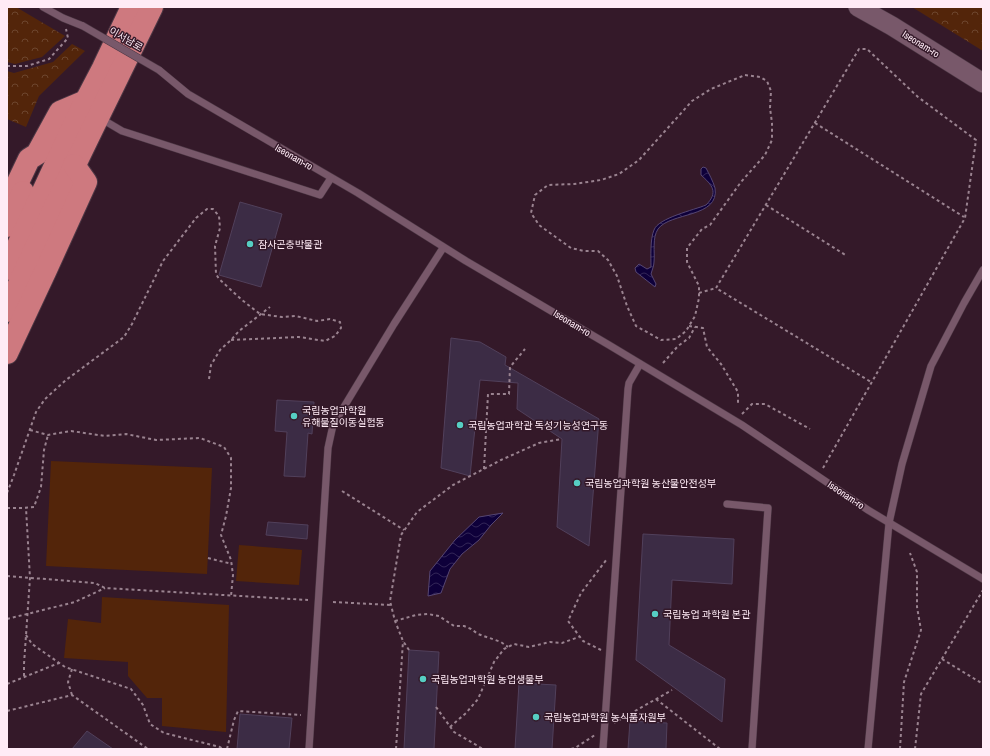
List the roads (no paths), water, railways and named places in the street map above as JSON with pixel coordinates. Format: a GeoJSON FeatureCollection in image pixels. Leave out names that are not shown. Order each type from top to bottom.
{"type":"FeatureCollection","features":[{"type":"Feature","properties":{"kind":"highway"},"geometry":{"type":"LineString","coordinates":[[7,332],[77,169],[88,110],[103,68],[132,7]]}},
{"type":"Feature","properties":{"kind":"highway"},"geometry":{"type":"LineString","coordinates":[[7,269],[88,110],[152,7]]}},
{"type":"Feature","properties":{"kind":"highway"},"geometry":{"type":"LineString","coordinates":[[7,226],[36,163],[37,154],[60,112],[88,110]]}},
{"type":"Feature","properties":{"kind":"highway"},"geometry":{"type":"LineString","coordinates":[[7,247],[69,115],[88,110]]}},
{"type":"Feature","properties":{"kind":"highway"},"geometry":{"type":"LineString","coordinates":[[7,205],[29,159],[37,154]]}},
{"type":"Feature","properties":{"kind":"highway"},"geometry":{"type":"LineString","coordinates":[[7,310],[27,264],[77,169]]}},
{"type":"Feature","properties":{"kind":"highway"},"geometry":{"type":"LineString","coordinates":[[7,353],[86,182],[77,169]]}},
{"type":"Feature","properties":{"kind":"main road","name":"Iseonam-ro"},"geometry":{"type":"LineString","coordinates":[[858,7],[892,26],[983,83]]}},
{"type":"Feature","properties":{"kind":"lane","name":"이서남로"},"geometry":{"type":"LineString","coordinates":[[43,7],[83,26],[159,70]]}},
{"type":"Feature","properties":{"kind":"lane","name":"Iseonam-ro"},"geometry":{"type":"LineString","coordinates":[[159,70],[188,94],[358,193],[443,248],[735,421],[868,510],[983,579]]}},
{"type":"Feature","properties":{"kind":"lane"},"geometry":{"type":"LineString","coordinates":[[88,110],[122,131],[320,195],[330,178]]}},
{"type":"Feature","properties":{"kind":"lane"},"geometry":{"type":"LineString","coordinates":[[309,749],[328,448],[333,425],[394,324],[443,248]]}},
{"type":"Feature","properties":{"kind":"lane"},"geometry":{"type":"LineString","coordinates":[[868,749],[889,523],[902,464],[931,366],[983,270]]}},
{"type":"Feature","properties":{"kind":"lane"},"geometry":{"type":"LineString","coordinates":[[603,749],[628,388],[629,383],[640,364]]}},
{"type":"Feature","properties":{"kind":"lane"},"geometry":{"type":"LineString","coordinates":[[727,504],[768,508],[752,749]]}},
{"type":"Feature","properties":{"kind":"water"},"geometry":{"type":"Polygon","coordinates":[[[703,167],[706,168],[714,185],[714,198],[710,205],[702,210],[673,220],[664,224],[658,229],[655,237],[654,264],[651,274],[656,284],[655,287],[636,272],[635,268],[639,264],[647,269],[651,267],[652,238],[654,230],[657,226],[669,218],[706,205],[710,200],[713,192],[711,185],[701,175],[701,169],[703,167]]]}},
{"type":"Feature","properties":{"kind":"water"},"geometry":{"type":"Polygon","coordinates":[[[503,513],[479,540],[462,554],[450,569],[441,593],[428,596],[430,571],[455,540],[479,517],[503,513]]]}},
{"type":"Feature","properties":{"kind":"place","name":"잠사곤충박물관"},"geometry":{"type":"Point","coordinates":[250,244]}},
{"type":"Feature","properties":{"kind":"place","name":"국립농업과학원 유해물질이동실험동"},"geometry":{"type":"Point","coordinates":[294,416]}},
{"type":"Feature","properties":{"kind":"place","name":"국립농업과학관 독성기능성연구동"},"geometry":{"type":"Point","coordinates":[460,425]}},
{"type":"Feature","properties":{"kind":"place","name":"국립농업과학원 농산물안전성부"},"geometry":{"type":"Point","coordinates":[577,483]}},
{"type":"Feature","properties":{"kind":"place","name":"국립농업 과학원 본관"},"geometry":{"type":"Point","coordinates":[655,614]}},
{"type":"Feature","properties":{"kind":"place","name":"국립농업과학원 농업생물부"},"geometry":{"type":"Point","coordinates":[423,679]}},
{"type":"Feature","properties":{"kind":"place","name":"국립농업과학원 농식품자원부"},"geometry":{"type":"Point","coordinates":[536,717]}}]}
